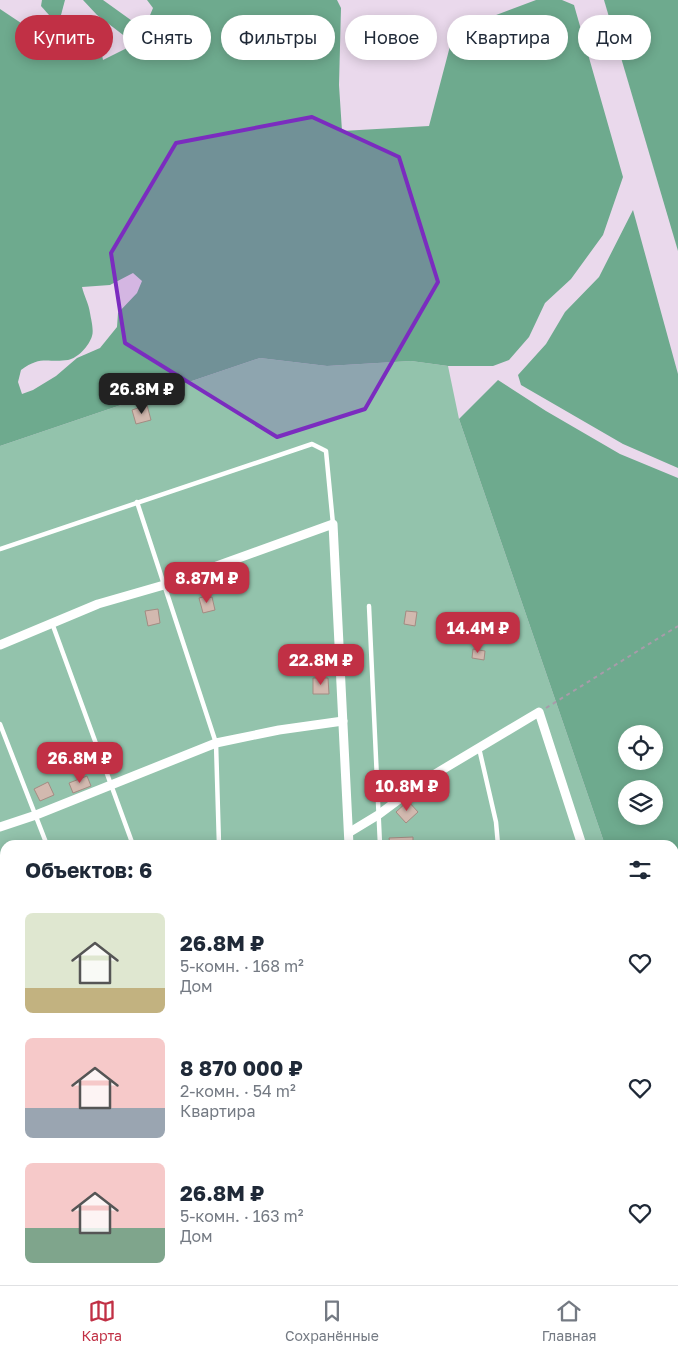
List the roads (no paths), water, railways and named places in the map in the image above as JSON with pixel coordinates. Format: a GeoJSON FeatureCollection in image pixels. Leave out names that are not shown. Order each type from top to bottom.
{"type":"FeatureCollection","features":[{"type":"Feature","properties":{"kind":"street"},"geometry":{"type":"LineString","coordinates":[[0,645],[98,604],[164,585],[334,524],[349,840]]}},
{"type":"Feature","properties":{"kind":"street"},"geometry":{"type":"LineString","coordinates":[[350,832],[378,815],[425,780],[539,712],[580,840]]}},
{"type":"Feature","properties":{"kind":"street"},"geometry":{"type":"LineString","coordinates":[[0,827],[36,815],[216,743],[279,730],[343,721]]}},
{"type":"Feature","properties":{"kind":"lane"},"geometry":{"type":"LineString","coordinates":[[0,549],[312,444],[326,451],[334,524]]}},
{"type":"Feature","properties":{"kind":"lane"},"geometry":{"type":"LineString","coordinates":[[137,502],[216,743],[219,840]]}},
{"type":"Feature","properties":{"kind":"lane"},"geometry":{"type":"LineString","coordinates":[[369,606],[380,840]]}},
{"type":"Feature","properties":{"kind":"lane"},"geometry":{"type":"LineString","coordinates":[[52,623],[131,840]]}},
{"type":"Feature","properties":{"kind":"lane"},"geometry":{"type":"LineString","coordinates":[[0,724],[45,840]]}},
{"type":"Feature","properties":{"kind":"lane"},"geometry":{"type":"LineString","coordinates":[[479,747],[496,822],[498,840]]}}]}
